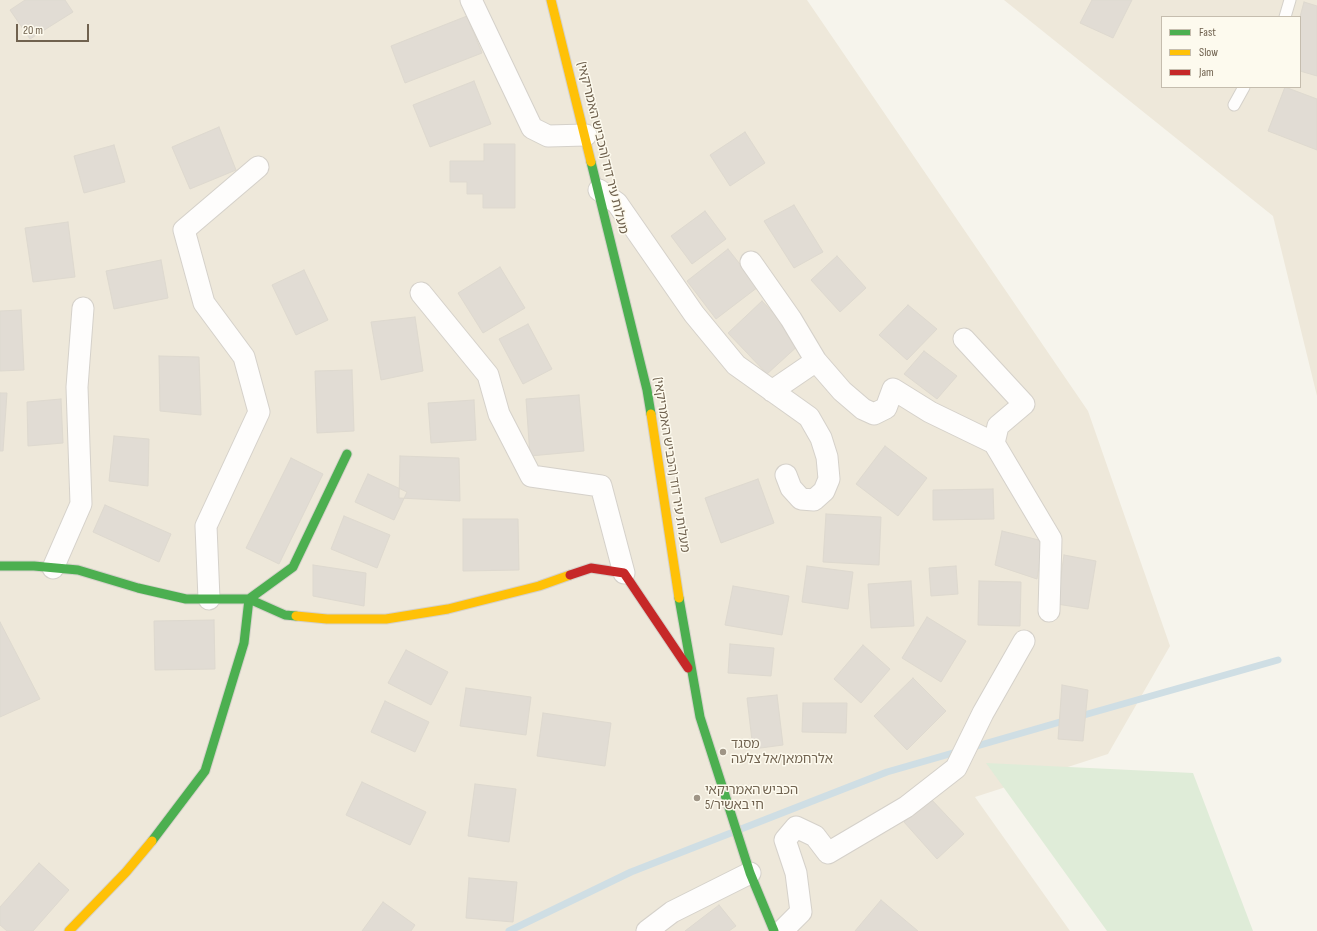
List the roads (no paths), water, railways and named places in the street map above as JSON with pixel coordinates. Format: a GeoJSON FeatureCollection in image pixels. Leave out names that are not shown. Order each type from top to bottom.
{"type":"FeatureCollection","features":[{"type":"Feature","properties":{"kind":"street"},"geometry":{"type":"LineString","coordinates":[[471,0],[532,128],[548,136],[586,135]]}},
{"type":"Feature","properties":{"kind":"street","name":"מעלות עיר דוד (הכביש האמריקאי)"},"geometry":{"type":"LineString","coordinates":[[551,0],[586,135],[647,390],[691,673],[700,717],[750,873],[774,931]]}},
{"type":"Feature","properties":{"kind":"street"},"geometry":{"type":"LineString","coordinates":[[209,599],[206,526],[259,412],[244,357],[204,304],[184,230],[258,166]]}},
{"type":"Feature","properties":{"kind":"street"},"geometry":{"type":"LineString","coordinates":[[599,190],[618,203],[694,314],[736,365],[809,417],[821,438],[827,457],[829,479],[824,491],[814,500],[801,499],[791,488],[786,475]]}},
{"type":"Feature","properties":{"kind":"street"},"geometry":{"type":"LineString","coordinates":[[752,262],[791,319],[816,361],[842,391],[863,409],[874,414],[886,408],[893,389],[930,412],[994,443],[1051,539],[1049,611]]}},
{"type":"Feature","properties":{"kind":"street"},"geometry":{"type":"LineString","coordinates":[[421,292],[488,375],[499,414],[531,476],[601,486],[624,573],[691,673]]}},
{"type":"Feature","properties":{"kind":"street"},"geometry":{"type":"LineString","coordinates":[[53,568],[81,504],[77,387],[83,308]]}},
{"type":"Feature","properties":{"kind":"street"},"geometry":{"type":"LineString","coordinates":[[964,339],[1024,404],[998,426],[994,443]]}},
{"type":"Feature","properties":{"kind":"street"},"geometry":{"type":"LineString","coordinates":[[772,391],[816,361]]}},
{"type":"Feature","properties":{"kind":"street"},"geometry":{"type":"LineString","coordinates":[[69,931],[126,872],[168,821],[205,771],[244,643],[250,599],[293,567],[347,454]]}},
{"type":"Feature","properties":{"kind":"street"},"geometry":{"type":"LineString","coordinates":[[0,566],[78,570],[138,588],[186,599],[250,599],[285,615],[327,619],[386,619],[448,608],[538,586],[591,568],[624,573]]}},
{"type":"Feature","properties":{"kind":"street"},"geometry":{"type":"LineString","coordinates":[[782,931],[801,912],[796,873],[785,840],[796,827],[815,836],[828,853],[906,807],[956,768],[983,713],[1024,641]]}},
{"type":"Feature","properties":{"kind":"street"},"geometry":{"type":"LineString","coordinates":[[647,931],[672,912],[750,873]]}},
{"type":"Feature","properties":{"kind":"lane"},"geometry":{"type":"LineString","coordinates":[[1285,16],[1290,0]]}},
{"type":"Feature","properties":{"kind":"lane"},"geometry":{"type":"LineString","coordinates":[[1234,105],[1243,88]]}},
{"type":"Feature","properties":{"kind":"waterway"},"geometry":{"type":"LineString","coordinates":[[1077,717],[1278,660]]}},
{"type":"Feature","properties":{"kind":"waterway"},"geometry":{"type":"LineString","coordinates":[[970,748],[1067,720]]}},
{"type":"Feature","properties":{"kind":"waterway"},"geometry":{"type":"LineString","coordinates":[[509,931],[631,872],[887,772],[960,751]]}},
{"type":"Feature","properties":{"kind":"place","name":"מסגד אלרחמאן/אל צלעה"},"geometry":{"type":"Point","coordinates":[723,752]}},
{"type":"Feature","properties":{"kind":"place","name":"הכביש האמריקאי 5/חי באשיר"},"geometry":{"type":"Point","coordinates":[697,798]}}]}
